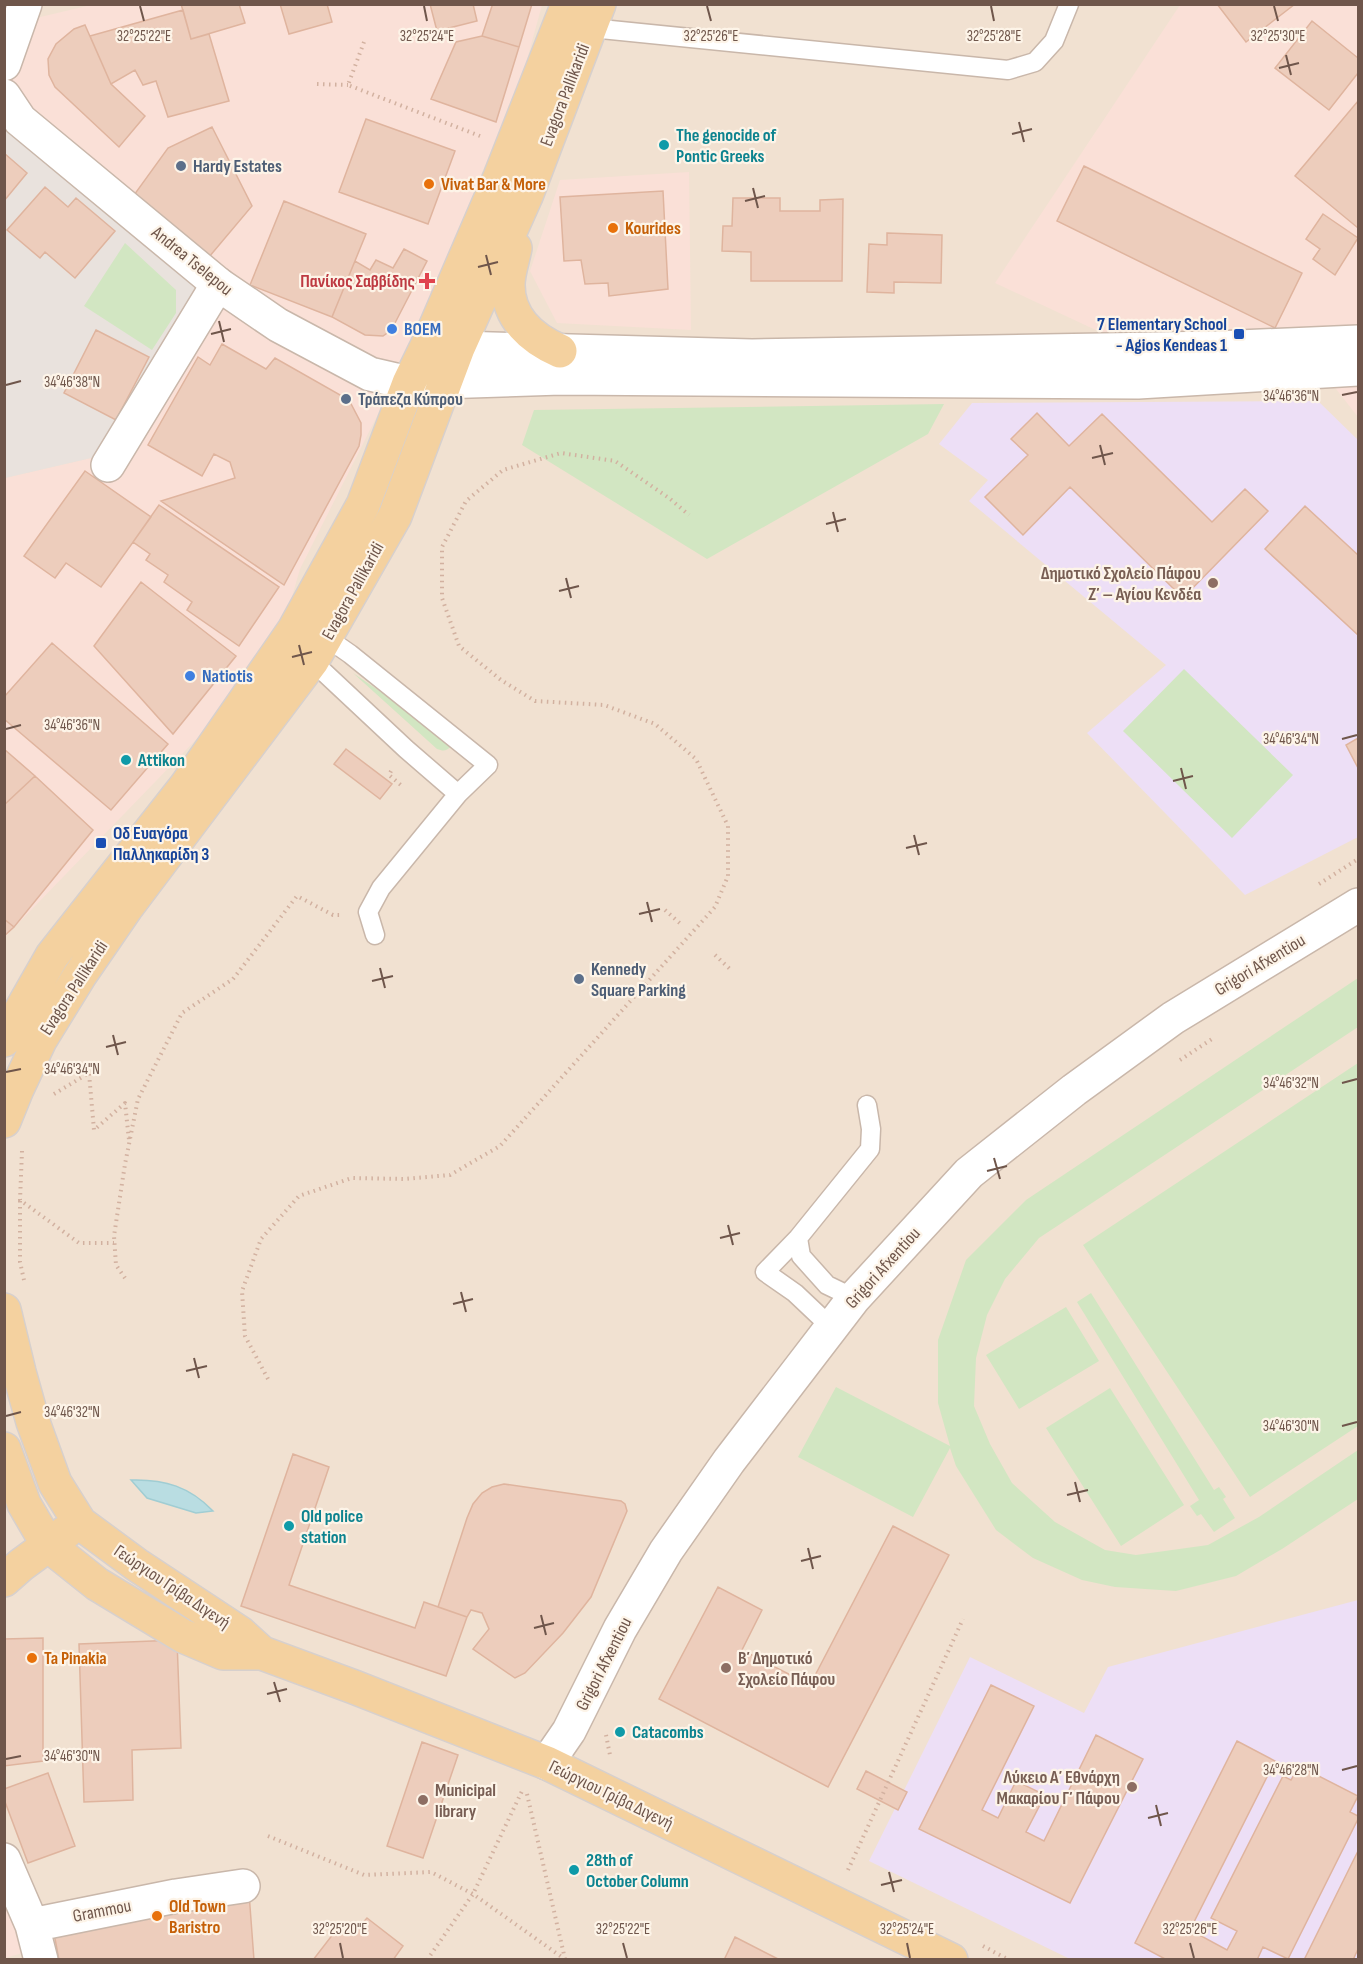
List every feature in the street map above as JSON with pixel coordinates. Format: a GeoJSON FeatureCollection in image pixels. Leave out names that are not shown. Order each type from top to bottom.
{"type":"FeatureCollection","features":[{"type":"Feature","properties":{"kind":"main road","name":"Evagora Pallikaridi"},"geometry":{"type":"LineString","coordinates":[[4,1041],[52,956],[186,786],[294,630],[363,505],[409,382],[429,342],[511,149],[568,4]]}},
{"type":"Feature","properties":{"kind":"main road","name":"Evagora Pallikaridi"},"geometry":{"type":"LineString","coordinates":[[4,1121],[40,1040],[80,975],[126,908],[320,650],[395,516],[447,383],[458,348],[526,196],[595,16]]}},
{"type":"Feature","properties":{"kind":"main road"},"geometry":{"type":"LineString","coordinates":[[526,196],[508,285],[512,306],[523,327],[542,343],[560,351]]}},
{"type":"Feature","properties":{"kind":"main road"},"geometry":{"type":"LineString","coordinates":[[4,1310],[19,1372],[55,1483],[80,1522],[21,1564],[4,1580]]}},
{"type":"Feature","properties":{"kind":"main road"},"geometry":{"type":"LineString","coordinates":[[4,1449],[14,1513],[48,1545]]}},
{"type":"Feature","properties":{"kind":"main road"},"geometry":{"type":"LineString","coordinates":[[14,1513],[55,1483]]}},
{"type":"Feature","properties":{"kind":"main road","name":"Γεώργιου Γρίβα Διγενή"},"geometry":{"type":"LineString","coordinates":[[80,1522],[131,1561],[240,1633],[262,1653]]}},
{"type":"Feature","properties":{"kind":"main road","name":"Γεώργιου Γρίβα Διγενή"},"geometry":{"type":"LineString","coordinates":[[48,1545],[97,1584],[183,1636],[223,1653],[262,1653],[547,1763],[835,1905],[951,1959]]}},
{"type":"Feature","properties":{"kind":"street"},"geometry":{"type":"LineString","coordinates":[[4,64],[25,4]]}},
{"type":"Feature","properties":{"kind":"street","name":"Andrea Tselepou"},"geometry":{"type":"LineString","coordinates":[[4,96],[20,120],[218,284],[278,325],[370,374],[409,382],[447,383],[561,378],[1138,382],[1359,369]]}},
{"type":"Feature","properties":{"kind":"street"},"geometry":{"type":"LineString","coordinates":[[108,465],[218,284]]}},
{"type":"Feature","properties":{"kind":"street"},"geometry":{"type":"LineString","coordinates":[[409,382],[458,348],[752,356],[1216,348],[1359,342]]}},
{"type":"Feature","properties":{"kind":"street","name":"Grigori Afxentiou"},"geometry":{"type":"LineString","coordinates":[[547,1763],[569,1731],[620,1629],[666,1551],[729,1461],[854,1298],[969,1173],[1065,1097],[1173,1018],[1359,905]]}},
{"type":"Feature","properties":{"kind":"street"},"geometry":{"type":"LineString","coordinates":[[4,1860],[33,1925],[41,1959]]}},
{"type":"Feature","properties":{"kind":"street","name":"Grammou"},"geometry":{"type":"LineString","coordinates":[[33,1925],[176,1896],[243,1886]]}},
{"type":"Feature","properties":{"kind":"lane"},"geometry":{"type":"LineString","coordinates":[[595,16],[1008,70],[1035,62],[1054,41],[1069,4]]}},
{"type":"Feature","properties":{"kind":"lane"},"geometry":{"type":"LineString","coordinates":[[320,650],[350,654],[488,765],[458,795],[381,888],[368,912],[375,935]]}},
{"type":"Feature","properties":{"kind":"lane"},"geometry":{"type":"LineString","coordinates":[[320,650],[406,749],[458,795]]}},
{"type":"Feature","properties":{"kind":"lane"},"geometry":{"type":"LineString","coordinates":[[832,1328],[795,1293],[765,1272],[798,1239],[870,1149],[871,1129],[867,1106]]}},
{"type":"Feature","properties":{"kind":"lane"},"geometry":{"type":"LineString","coordinates":[[798,1239],[801,1256],[826,1285],[854,1298]]}},
{"type":"Feature","properties":{"kind":"path"},"geometry":{"type":"LineString","coordinates":[[348,85],[364,42]]}},
{"type":"Feature","properties":{"kind":"path"},"geometry":{"type":"LineString","coordinates":[[317,84],[348,85],[511,149]]}},
{"type":"Feature","properties":{"kind":"path"},"geometry":{"type":"LineString","coordinates":[[268,1379],[245,1336],[242,1291],[261,1239],[299,1196],[352,1178],[404,1179],[450,1175],[500,1146],[715,907],[728,876],[728,826],[696,759],[656,724],[604,705],[535,701],[501,680],[459,646],[442,598],[442,547],[466,501],[503,470],[561,453],[615,461],[669,498],[689,515]]}},
{"type":"Feature","properties":{"kind":"path"},"geometry":{"type":"LineString","coordinates":[[125,1278],[117,1265],[114,1243],[138,1099],[182,1013],[233,979],[297,896],[333,915],[368,912]]}},
{"type":"Feature","properties":{"kind":"path"},"geometry":{"type":"LineString","coordinates":[[665,910],[682,925]]}},
{"type":"Feature","properties":{"kind":"path"},"geometry":{"type":"LineString","coordinates":[[715,955],[730,969]]}},
{"type":"Feature","properties":{"kind":"path"},"geometry":{"type":"LineString","coordinates":[[1171,1066],[1220,1034]]}},
{"type":"Feature","properties":{"kind":"path"},"geometry":{"type":"LineString","coordinates":[[48,1098],[89,1073],[94,1130],[124,1103],[129,1144]]}},
{"type":"Feature","properties":{"kind":"path"},"geometry":{"type":"LineString","coordinates":[[22,1149],[20,1262],[25,1285]]}},
{"type":"Feature","properties":{"kind":"path"},"geometry":{"type":"LineString","coordinates":[[20,1200],[79,1243],[114,1243]]}},
{"type":"Feature","properties":{"kind":"path"},"geometry":{"type":"LineString","coordinates":[[835,1905],[845,1878],[963,1619]]}},
{"type":"Feature","properties":{"kind":"path"},"geometry":{"type":"LineString","coordinates":[[605,1729],[611,1759]]}},
{"type":"Feature","properties":{"kind":"path"},"geometry":{"type":"LineString","coordinates":[[427,1959],[473,1894],[525,1784],[566,1959]]}},
{"type":"Feature","properties":{"kind":"path"},"geometry":{"type":"LineString","coordinates":[[268,1836],[364,1875],[431,1872],[473,1894],[566,1959]]}},
{"type":"Feature","properties":{"kind":"shaded area"},"geometry":{"type":"Polygon","coordinates":[[[95,4],[542,5],[523,74],[435,286],[377,416],[300,569],[274,659],[5,937],[5,478],[134,448],[5,86],[5,5],[16,5],[32,19],[95,4]]]}},
{"type":"Feature","properties":{"kind":"shaded area"},"geometry":{"type":"Polygon","coordinates":[[[5,5],[1358,5],[1358,1959],[5,1960],[5,5]]]}},
{"type":"Feature","properties":{"kind":"shaded area"},"geometry":{"type":"Polygon","coordinates":[[[1180,5],[1358,5],[1358,417],[1293,334],[1115,339],[995,283],[1180,5]]]}},
{"type":"Feature","properties":{"kind":"shaded area"},"geometry":{"type":"Polygon","coordinates":[[[4,86],[235,284],[134,448],[5,478],[4,86]]]}},
{"type":"Feature","properties":{"kind":"shaded area"},"geometry":{"type":"Polygon","coordinates":[[[689,172],[691,330],[557,323],[530,271],[560,180],[689,172]]]}},
{"type":"Feature","properties":{"kind":"shaded area","name":"Δημοτικό Σχολείο Πάφου Ζ΄ – Αγίου Κενδέα"},"geometry":{"type":"Polygon","coordinates":[[[1318,401],[1358,440],[1358,837],[1245,895],[1087,733],[1166,665],[969,501],[988,480],[939,444],[972,403],[1318,401]]]}},
{"type":"Feature","properties":{"kind":"shaded area","name":"Λύκειο Α΄ Εθνάρχη Μακαρίου Γ΄ Πάφου"},"geometry":{"type":"Polygon","coordinates":[[[1358,1600],[1358,1959],[1070,1959],[869,1861],[970,1657],[1084,1713],[1108,1667],[1358,1600]]]}},
{"type":"Feature","properties":{"kind":"shaded area"},"geometry":{"type":"Polygon","coordinates":[[[4,1888],[33,1950],[5,1958],[4,1958],[4,1888]]]}},
{"type":"Feature","properties":{"kind":"green space"},"geometry":{"type":"Polygon","coordinates":[[[125,243],[176,290],[176,313],[152,350],[84,306],[125,243]]]}},
{"type":"Feature","properties":{"kind":"green space"},"geometry":{"type":"Polygon","coordinates":[[[944,404],[928,434],[707,559],[522,445],[534,410],[944,404]]]}},
{"type":"Feature","properties":{"kind":"green space"},"geometry":{"type":"Polygon","coordinates":[[[1184,669],[1293,775],[1232,838],[1123,731],[1184,669]]]}},
{"type":"Feature","properties":{"kind":"green space"},"geometry":{"type":"Polygon","coordinates":[[[353,673],[446,736],[451,746],[444,750],[437,749],[353,673]]]}},
{"type":"Feature","properties":{"kind":"green space"},"geometry":{"type":"Polygon","coordinates":[[[1358,978],[1358,1027],[1039,1238],[1005,1279],[987,1315],[976,1358],[974,1406],[990,1444],[1012,1483],[1055,1522],[1105,1550],[1136,1555],[1208,1545],[1259,1517],[1358,1450],[1358,1499],[1236,1576],[1176,1591],[1115,1587],[1082,1580],[1033,1558],[996,1530],[956,1466],[950,1448],[913,1517],[798,1457],[836,1387],[950,1446],[938,1403],[938,1340],[966,1260],[1026,1200],[1358,978]]]}},
{"type":"Feature","properties":{"kind":"green space"},"geometry":{"type":"Polygon","coordinates":[[[1358,1063],[1358,1426],[1250,1497],[1083,1245],[1358,1063]]]}},
{"type":"Feature","properties":{"kind":"green space"},"geometry":{"type":"Polygon","coordinates":[[[1091,1293],[1214,1490],[1219,1487],[1226,1497],[1223,1499],[1235,1518],[1214,1532],[1201,1514],[1197,1516],[1190,1506],[1199,1500],[1077,1302],[1091,1293]]]}},
{"type":"Feature","properties":{"kind":"green space"},"geometry":{"type":"Polygon","coordinates":[[[1066,1307],[1099,1361],[1019,1409],[986,1355],[1066,1307]]]}},
{"type":"Feature","properties":{"kind":"green space"},"geometry":{"type":"Polygon","coordinates":[[[1110,1388],[1184,1505],[1121,1546],[1046,1428],[1110,1388]]]}},
{"type":"Feature","properties":{"kind":"water"},"geometry":{"type":"Polygon","coordinates":[[[131,1480],[155,1481],[176,1486],[195,1496],[213,1511],[196,1513],[147,1498],[131,1480]]]}},
{"type":"Feature","properties":{"kind":"building"},"geometry":{"type":"Polygon","coordinates":[[[181,4],[239,4],[245,23],[191,39],[181,4]]]}},
{"type":"Feature","properties":{"kind":"building"},"geometry":{"type":"Polygon","coordinates":[[[280,4],[327,4],[332,22],[289,34],[280,4]]]}},
{"type":"Feature","properties":{"kind":"building"},"geometry":{"type":"Polygon","coordinates":[[[430,4],[473,4],[477,21],[437,31],[430,4]]]}},
{"type":"Feature","properties":{"kind":"building"},"geometry":{"type":"Polygon","coordinates":[[[489,4],[532,4],[519,47],[482,36],[492,6],[489,4]]]}},
{"type":"Feature","properties":{"kind":"building"},"geometry":{"type":"Polygon","coordinates":[[[1217,4],[1295,4],[1246,42],[1217,4]]]}},
{"type":"Feature","properties":{"kind":"building"},"geometry":{"type":"Polygon","coordinates":[[[183,10],[191,39],[209,34],[229,101],[168,117],[156,81],[143,85],[135,70],[111,84],[90,36],[183,10]]]}},
{"type":"Feature","properties":{"kind":"building"},"geometry":{"type":"Polygon","coordinates":[[[1312,21],[1358,58],[1358,73],[1329,110],[1275,68],[1312,21]]]}},
{"type":"Feature","properties":{"kind":"building"},"geometry":{"type":"Polygon","coordinates":[[[85,25],[111,84],[145,116],[119,147],[55,87],[49,75],[48,59],[56,44],[74,29],[85,25]]]}},
{"type":"Feature","properties":{"kind":"building"},"geometry":{"type":"Polygon","coordinates":[[[482,36],[519,47],[496,122],[431,99],[456,42],[482,36]]]}},
{"type":"Feature","properties":{"kind":"building"},"geometry":{"type":"Polygon","coordinates":[[[1358,101],[1358,228],[1295,176],[1358,101]]]}},
{"type":"Feature","properties":{"kind":"building"},"geometry":{"type":"Polygon","coordinates":[[[366,119],[455,151],[428,224],[339,192],[366,119]]]}},
{"type":"Feature","properties":{"kind":"building"},"geometry":{"type":"Polygon","coordinates":[[[212,127],[252,206],[209,257],[134,195],[168,148],[212,127]]]}},
{"type":"Feature","properties":{"kind":"building"},"geometry":{"type":"Polygon","coordinates":[[[4,153],[27,173],[4,201],[4,153]]]}},
{"type":"Feature","properties":{"kind":"building"},"geometry":{"type":"Polygon","coordinates":[[[1084,166],[1302,273],[1275,328],[1057,221],[1084,166]]]}},
{"type":"Feature","properties":{"kind":"building"},"geometry":{"type":"Polygon","coordinates":[[[45,187],[68,207],[76,198],[115,231],[75,278],[45,252],[40,258],[7,230],[45,187]]]}},
{"type":"Feature","properties":{"kind":"building","name":"Kourides"},"geometry":{"type":"Polygon","coordinates":[[[663,191],[668,289],[609,296],[608,283],[585,284],[581,260],[564,261],[560,197],[663,191]]]}},
{"type":"Feature","properties":{"kind":"building"},"geometry":{"type":"Polygon","coordinates":[[[733,198],[780,198],[780,211],[820,211],[820,200],[843,199],[842,281],[751,281],[751,252],[722,251],[723,226],[732,226],[733,198]]]}},
{"type":"Feature","properties":{"kind":"building"},"geometry":{"type":"Polygon","coordinates":[[[284,201],[366,234],[332,317],[250,285],[284,201]]]}},
{"type":"Feature","properties":{"kind":"building"},"geometry":{"type":"Polygon","coordinates":[[[1323,214],[1358,238],[1335,275],[1313,259],[1320,249],[1306,239],[1323,214]]]}},
{"type":"Feature","properties":{"kind":"building"},"geometry":{"type":"Polygon","coordinates":[[[887,233],[942,235],[941,283],[894,282],[894,293],[867,292],[869,244],[887,245],[887,233]]]}},
{"type":"Feature","properties":{"kind":"building"},"geometry":{"type":"Polygon","coordinates":[[[404,249],[427,261],[390,331],[383,336],[365,335],[332,317],[355,261],[370,270],[376,260],[393,268],[404,249]]]}},
{"type":"Feature","properties":{"kind":"building"},"geometry":{"type":"Polygon","coordinates":[[[96,330],[149,357],[116,420],[64,393],[96,330]]]}},
{"type":"Feature","properties":{"kind":"building"},"geometry":{"type":"Polygon","coordinates":[[[222,344],[266,369],[275,358],[349,400],[361,423],[359,446],[284,585],[161,501],[235,478],[230,462],[214,454],[202,476],[148,445],[198,357],[210,365],[222,344]]]}},
{"type":"Feature","properties":{"kind":"building"},"geometry":{"type":"Polygon","coordinates":[[[1037,413],[1069,446],[1102,414],[1212,522],[1245,489],[1268,511],[1183,598],[1070,487],[1023,535],[985,497],[1028,455],[1011,439],[1037,413]]]}},
{"type":"Feature","properties":{"kind":"building"},"geometry":{"type":"Polygon","coordinates":[[[85,471],[151,517],[101,587],[66,563],[55,578],[24,556],[85,471]]]}},
{"type":"Feature","properties":{"kind":"building"},"geometry":{"type":"Polygon","coordinates":[[[159,505],[279,587],[239,646],[187,610],[192,602],[164,582],[168,575],[146,560],[150,554],[133,542],[159,505]]]}},
{"type":"Feature","properties":{"kind":"building"},"geometry":{"type":"Polygon","coordinates":[[[1305,506],[1358,555],[1358,635],[1265,549],[1305,506]]]}},
{"type":"Feature","properties":{"kind":"building"},"geometry":{"type":"Polygon","coordinates":[[[141,582],[236,656],[173,734],[94,646],[141,582]]]}},
{"type":"Feature","properties":{"kind":"building"},"geometry":{"type":"Polygon","coordinates":[[[52,643],[168,744],[111,810],[4,719],[4,697],[52,643]]]}},
{"type":"Feature","properties":{"kind":"building"},"geometry":{"type":"Polygon","coordinates":[[[1358,738],[1358,768],[1346,745],[1358,738]]]}},
{"type":"Feature","properties":{"kind":"building"},"geometry":{"type":"Polygon","coordinates":[[[4,749],[35,776],[4,805],[4,749]]]}},
{"type":"Feature","properties":{"kind":"building"},"geometry":{"type":"Polygon","coordinates":[[[346,749],[392,784],[380,799],[334,764],[346,749]]]}},
{"type":"Feature","properties":{"kind":"building"},"geometry":{"type":"Polygon","coordinates":[[[35,776],[93,830],[14,927],[4,919],[4,805],[35,776]]]}},
{"type":"Feature","properties":{"kind":"building"},"geometry":{"type":"Polygon","coordinates":[[[4,919],[14,927],[4,936],[4,919]]]}},
{"type":"Feature","properties":{"kind":"building","name":"Old police station"},"geometry":{"type":"Polygon","coordinates":[[[293,1454],[329,1467],[289,1585],[415,1628],[424,1602],[467,1617],[446,1676],[241,1606],[293,1454]]]}},
{"type":"Feature","properties":{"kind":"building"},"geometry":{"type":"Polygon","coordinates":[[[504,1484],[621,1501],[625,1504],[627,1511],[591,1597],[563,1633],[525,1673],[515,1678],[473,1649],[489,1629],[482,1613],[471,1610],[467,1617],[438,1607],[473,1504],[482,1493],[504,1484]]]}},
{"type":"Feature","properties":{"kind":"building","name":"Β΄ Δημοτικό Σχολείο Πάφου"},"geometry":{"type":"Polygon","coordinates":[[[893,1526],[949,1555],[828,1787],[659,1699],[718,1587],[762,1610],[742,1650],[810,1685],[893,1526]]]}},
{"type":"Feature","properties":{"kind":"building"},"geometry":{"type":"Polygon","coordinates":[[[43,1638],[43,1761],[4,1766],[4,1639],[43,1638]]]}},
{"type":"Feature","properties":{"kind":"building"},"geometry":{"type":"Polygon","coordinates":[[[177,1640],[181,1748],[132,1750],[133,1800],[84,1802],[79,1644],[177,1640]]]}},
{"type":"Feature","properties":{"kind":"building"},"geometry":{"type":"Polygon","coordinates":[[[991,1685],[1034,1706],[982,1810],[998,1818],[1016,1781],[1045,1795],[1026,1832],[1044,1841],[1096,1735],[1143,1759],[1070,1903],[919,1829],[991,1685]]]}},
{"type":"Feature","properties":{"kind":"building"},"geometry":{"type":"Polygon","coordinates":[[[1237,1741],[1275,1761],[1190,1930],[1227,1950],[1237,1931],[1211,1918],[1283,1776],[1291,1780],[1299,1766],[1358,1796],[1350,1812],[1358,1816],[1358,1819],[1288,1959],[1263,1947],[1257,1960],[1167,1960],[1135,1943],[1237,1741]]]}},
{"type":"Feature","properties":{"kind":"building","name":"Municipal library"},"geometry":{"type":"Polygon","coordinates":[[[422,1742],[458,1755],[423,1858],[387,1846],[422,1742]]]}},
{"type":"Feature","properties":{"kind":"building"},"geometry":{"type":"Polygon","coordinates":[[[866,1771],[907,1792],[898,1810],[857,1789],[866,1771]]]}},
{"type":"Feature","properties":{"kind":"building"},"geometry":{"type":"Polygon","coordinates":[[[48,1773],[75,1846],[28,1863],[4,1799],[4,1789],[48,1773]]]}},
{"type":"Feature","properties":{"kind":"building"},"geometry":{"type":"Polygon","coordinates":[[[1358,1851],[1358,1949],[1353,1960],[1304,1960],[1358,1851]]]}},
{"type":"Feature","properties":{"kind":"building"},"geometry":{"type":"Polygon","coordinates":[[[249,1893],[254,1960],[59,1960],[53,1928],[249,1893]]]}},
{"type":"Feature","properties":{"kind":"building"},"geometry":{"type":"Polygon","coordinates":[[[367,1918],[403,1946],[393,1960],[313,1960],[340,1925],[352,1935],[367,1918]]]}},
{"type":"Feature","properties":{"kind":"building"},"geometry":{"type":"Polygon","coordinates":[[[735,1937],[780,1960],[724,1960],[735,1937]]]}},
{"type":"Feature","properties":{"kind":"place","name":"The genocide of Pontic Greeks"},"geometry":{"type":"Point","coordinates":[664,145]}},
{"type":"Feature","properties":{"kind":"place","name":"Hardy Estates"},"geometry":{"type":"Point","coordinates":[181,166]}},
{"type":"Feature","properties":{"kind":"place","name":"Vivat Bar & More"},"geometry":{"type":"Point","coordinates":[429,184]}},
{"type":"Feature","properties":{"kind":"place","name":"Kourides"},"geometry":{"type":"Point","coordinates":[613,228]}},
{"type":"Feature","properties":{"kind":"place","name":"Πανίκος Σαββίδης"},"geometry":{"type":"Point","coordinates":[427,281]}},
{"type":"Feature","properties":{"kind":"place","name":"BOEM"},"geometry":{"type":"Point","coordinates":[392,329]}},
{"type":"Feature","properties":{"kind":"place","name":"7 Elementary School - Agios Kendeas 1"},"geometry":{"type":"Point","coordinates":[1239,334]}},
{"type":"Feature","properties":{"kind":"place","name":"Τράπεζα Κύπρου"},"geometry":{"type":"Point","coordinates":[346,399]}},
{"type":"Feature","properties":{"kind":"place","name":"Δημοτικό Σχολείο Πάφου Ζ΄ – Αγίου Κενδέα"},"geometry":{"type":"Point","coordinates":[1213,583]}},
{"type":"Feature","properties":{"kind":"place","name":"Natiotis"},"geometry":{"type":"Point","coordinates":[190,676]}},
{"type":"Feature","properties":{"kind":"place","name":"Attikon"},"geometry":{"type":"Point","coordinates":[126,760]}},
{"type":"Feature","properties":{"kind":"place","name":"Οδ Ευαγόρα Παλληκαρίδη 3"},"geometry":{"type":"Point","coordinates":[101,843]}},
{"type":"Feature","properties":{"kind":"place","name":"Kennedy Square Parking"},"geometry":{"type":"Point","coordinates":[579,979]}},
{"type":"Feature","properties":{"kind":"place","name":"Old police station"},"geometry":{"type":"Point","coordinates":[289,1526]}},
{"type":"Feature","properties":{"kind":"place","name":"Ta Pinakia"},"geometry":{"type":"Point","coordinates":[32,1658]}},
{"type":"Feature","properties":{"kind":"place","name":"Β΄ Δημοτικό Σχολείο Πάφου"},"geometry":{"type":"Point","coordinates":[726,1668]}},
{"type":"Feature","properties":{"kind":"place","name":"Catacombs"},"geometry":{"type":"Point","coordinates":[620,1732]}},
{"type":"Feature","properties":{"kind":"place","name":"Λύκειο Α΄ Εθνάρχη Μακαρίου Γ΄ Πάφου"},"geometry":{"type":"Point","coordinates":[1132,1787]}},
{"type":"Feature","properties":{"kind":"place","name":"Municipal library"},"geometry":{"type":"Point","coordinates":[423,1800]}},
{"type":"Feature","properties":{"kind":"place","name":"28th of October Column"},"geometry":{"type":"Point","coordinates":[574,1870]}},
{"type":"Feature","properties":{"kind":"place","name":"Old Town Baristro"},"geometry":{"type":"Point","coordinates":[157,1916]}}]}
